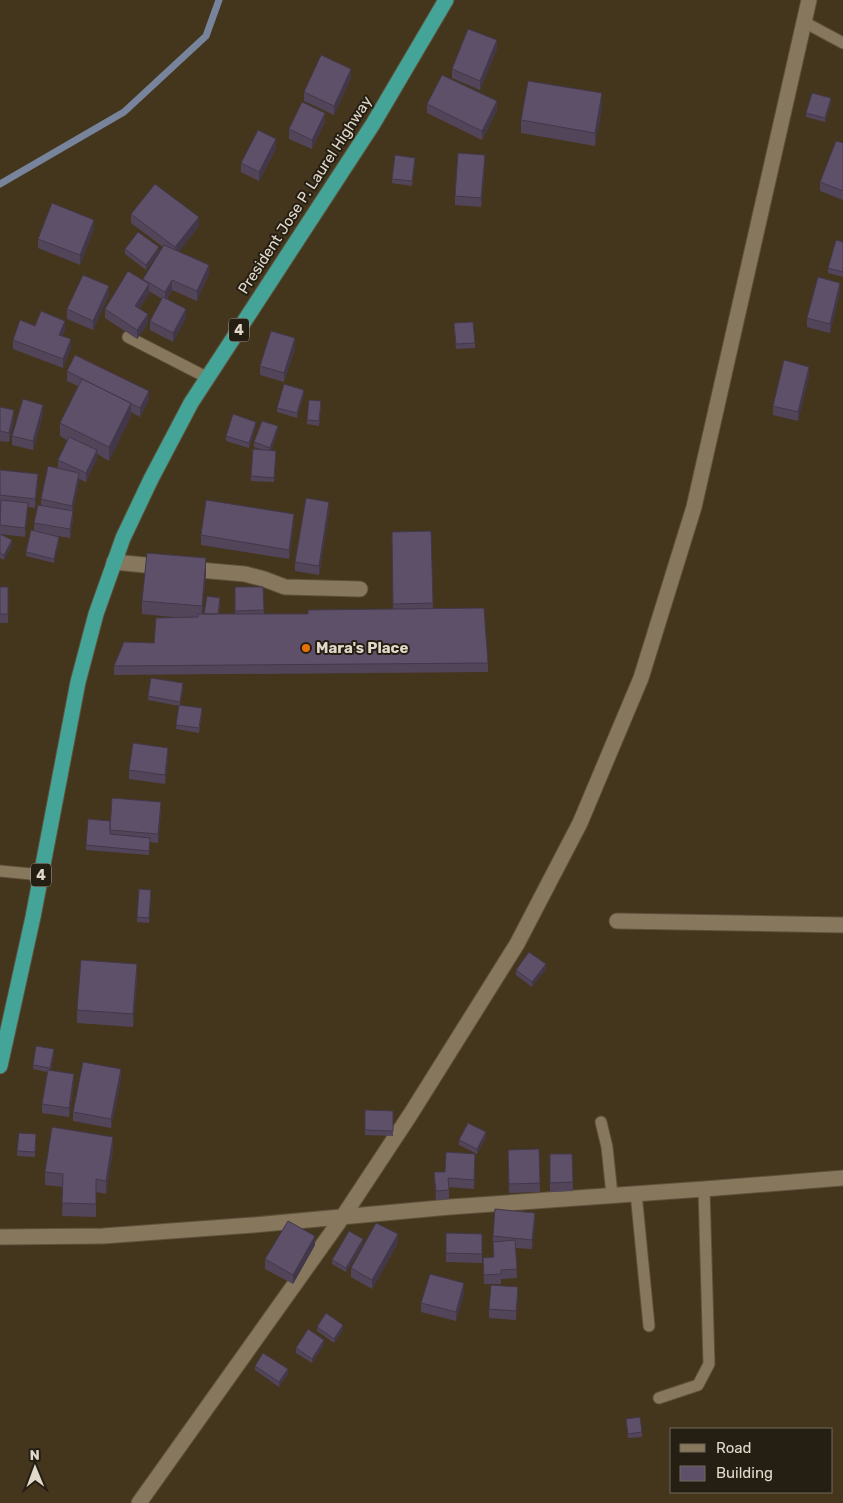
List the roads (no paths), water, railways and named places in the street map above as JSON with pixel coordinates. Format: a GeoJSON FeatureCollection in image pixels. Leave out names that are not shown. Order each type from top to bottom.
{"type":"FeatureCollection","features":[{"type":"Feature","properties":{"kind":"highway","name":"President Jose P. Laurel Highway"},"geometry":{"type":"LineString","coordinates":[[0,1066],[41,875],[78,682],[96,614],[123,538],[151,479],[191,404],[373,124],[446,0]]}},
{"type":"Feature","properties":{"kind":"street"},"geometry":{"type":"LineString","coordinates":[[139,1503],[344,1215],[410,1115],[516,944],[580,823],[641,678],[694,506],[809,0]]}},
{"type":"Feature","properties":{"kind":"street"},"geometry":{"type":"LineString","coordinates":[[114,562],[245,574],[284,587],[360,589]]}},
{"type":"Feature","properties":{"kind":"street"},"geometry":{"type":"LineString","coordinates":[[617,921],[843,925]]}},
{"type":"Feature","properties":{"kind":"street"},"geometry":{"type":"LineString","coordinates":[[0,1237],[103,1236],[253,1225],[344,1215],[636,1193],[704,1190],[843,1178]]}},
{"type":"Feature","properties":{"kind":"lane"},"geometry":{"type":"LineString","coordinates":[[804,22],[843,43]]}},
{"type":"Feature","properties":{"kind":"lane"},"geometry":{"type":"LineString","coordinates":[[128,337],[208,378]]}},
{"type":"Feature","properties":{"kind":"lane"},"geometry":{"type":"LineString","coordinates":[[0,871],[41,875]]}},
{"type":"Feature","properties":{"kind":"lane"},"geometry":{"type":"LineString","coordinates":[[601,1122],[607,1147],[612,1195]]}},
{"type":"Feature","properties":{"kind":"lane"},"geometry":{"type":"LineString","coordinates":[[659,1398],[698,1385],[709,1364],[704,1190]]}},
{"type":"Feature","properties":{"kind":"lane"},"geometry":{"type":"LineString","coordinates":[[636,1193],[649,1326]]}},
{"type":"Feature","properties":{"kind":"waterway"},"geometry":{"type":"LineString","coordinates":[[0,184],[124,112],[206,36],[219,0]]}},
{"type":"Feature","properties":{"kind":"place","name":"Mara's Place"},"geometry":{"type":"Point","coordinates":[306,648]}}]}
